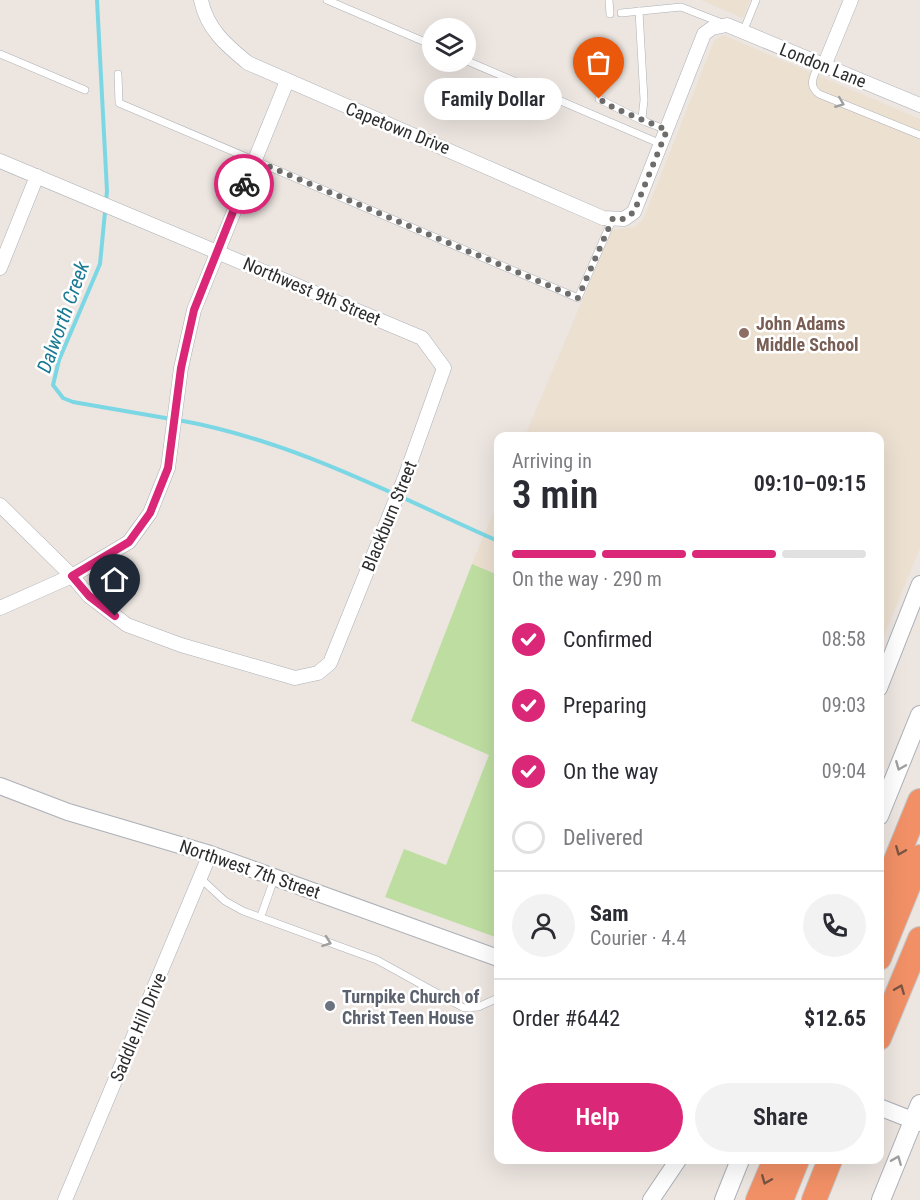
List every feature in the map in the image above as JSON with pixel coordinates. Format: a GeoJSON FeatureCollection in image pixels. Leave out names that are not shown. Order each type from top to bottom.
{"type":"FeatureCollection","features":[{"type":"Feature","properties":{"kind":"highway"},"geometry":{"type":"LineString","coordinates":[[884,890],[920,801]]}},
{"type":"Feature","properties":{"kind":"highway"},"geometry":{"type":"LineString","coordinates":[[884,946],[920,857]]}},
{"type":"Feature","properties":{"kind":"highway"},"geometry":{"type":"LineString","coordinates":[[884,1026],[920,939]]}},
{"type":"Feature","properties":{"kind":"highway"},"geometry":{"type":"LineString","coordinates":[[758,1200],[773,1164]]}},
{"type":"Feature","properties":{"kind":"highway"},"geometry":{"type":"LineString","coordinates":[[781,1200],[795,1164]]}},
{"type":"Feature","properties":{"kind":"highway"},"geometry":{"type":"LineString","coordinates":[[814,1200],[828,1164]]}},
{"type":"Feature","properties":{"kind":"main road"},"geometry":{"type":"LineString","coordinates":[[884,804],[920,715]]}},
{"type":"Feature","properties":{"kind":"main road"},"geometry":{"type":"LineString","coordinates":[[881,1200],[918,1116]]}},
{"type":"Feature","properties":{"kind":"main road"},"geometry":{"type":"LineString","coordinates":[[724,1200],[738,1164]]}},
{"type":"Feature","properties":{"kind":"street","name":"Capetown Drive"},"geometry":{"type":"LineString","coordinates":[[201,0],[204,13],[220,41],[248,63],[467,156],[603,218],[619,218]]}},
{"type":"Feature","properties":{"kind":"street"},"geometry":{"type":"LineString","coordinates":[[821,65],[851,0]]}},
{"type":"Feature","properties":{"kind":"street"},"geometry":{"type":"LineString","coordinates":[[619,218],[634,212],[704,34],[712,28],[727,25]]}},
{"type":"Feature","properties":{"kind":"street","name":"London Lane"},"geometry":{"type":"LineString","coordinates":[[727,25],[920,105]]}},
{"type":"Feature","properties":{"kind":"street"},"geometry":{"type":"LineString","coordinates":[[0,608],[72,576],[129,542],[150,513],[168,468],[176,404],[194,310],[216,251],[287,81]]}},
{"type":"Feature","properties":{"kind":"street","name":"Northwest 9th Street"},"geometry":{"type":"LineString","coordinates":[[0,161],[422,338],[444,368]]}},
{"type":"Feature","properties":{"kind":"street"},"geometry":{"type":"LineString","coordinates":[[0,268],[38,176]]}},
{"type":"Feature","properties":{"kind":"street","name":"Blackburn Street"},"geometry":{"type":"LineString","coordinates":[[72,576],[89,596],[128,625],[181,645],[296,678],[318,673],[330,663],[405,477],[444,368]]}},
{"type":"Feature","properties":{"kind":"street"},"geometry":{"type":"LineString","coordinates":[[0,505],[72,576]]}},
{"type":"Feature","properties":{"kind":"street"},"geometry":{"type":"LineString","coordinates":[[884,675],[920,584]]}},
{"type":"Feature","properties":{"kind":"street","name":"Northwest 7th Street"},"geometry":{"type":"LineString","coordinates":[[0,786],[68,812],[210,854],[275,876],[494,957]]}},
{"type":"Feature","properties":{"kind":"street","name":"Saddle Hill Drive"},"geometry":{"type":"LineString","coordinates":[[65,1200],[210,854]]}},
{"type":"Feature","properties":{"kind":"street"},"geometry":{"type":"LineString","coordinates":[[884,1108],[918,1116]]}},
{"type":"Feature","properties":{"kind":"street"},"geometry":{"type":"LineString","coordinates":[[651,1200],[675,1164]]}},
{"type":"Feature","properties":{"kind":"lane"},"geometry":{"type":"LineString","coordinates":[[327,0],[422,41]]}},
{"type":"Feature","properties":{"kind":"lane"},"geometry":{"type":"LineString","coordinates":[[609,0],[610,14]]}},
{"type":"Feature","properties":{"kind":"lane"},"geometry":{"type":"LineString","coordinates":[[743,32],[756,0]]}},
{"type":"Feature","properties":{"kind":"lane"},"geometry":{"type":"LineString","coordinates":[[621,13],[681,7],[727,25]]}},
{"type":"Feature","properties":{"kind":"lane"},"geometry":{"type":"LineString","coordinates":[[639,11],[644,100],[642,118],[646,122]]}},
{"type":"Feature","properties":{"kind":"lane"},"geometry":{"type":"LineString","coordinates":[[0,54],[85,90]]}},
{"type":"Feature","properties":{"kind":"lane"},"geometry":{"type":"LineString","coordinates":[[476,65],[661,144]]}},
{"type":"Feature","properties":{"kind":"lane"},"geometry":{"type":"LineString","coordinates":[[821,65],[811,84],[812,89],[819,94],[920,135]]}},
{"type":"Feature","properties":{"kind":"lane"},"geometry":{"type":"LineString","coordinates":[[118,74],[119,103],[578,298],[619,218]]}},
{"type":"Feature","properties":{"kind":"lane"},"geometry":{"type":"LineString","coordinates":[[599,99],[667,130]]}},
{"type":"Feature","properties":{"kind":"lane"},"geometry":{"type":"LineString","coordinates":[[261,916],[275,876]]}},
{"type":"Feature","properties":{"kind":"lane"},"geometry":{"type":"LineString","coordinates":[[200,878],[225,901],[409,976],[464,1008],[478,1007],[494,1000]]}},
{"type":"Feature","properties":{"kind":"shaded area"},"geometry":{"type":"Polygon","coordinates":[[[701,0],[750,0],[743,18],[701,0]]]}},
{"type":"Feature","properties":{"kind":"shaded area","name":"John Adams Middle School"},"geometry":{"type":"Polygon","coordinates":[[[723,35],[920,119],[920,548],[884,636],[884,432],[527,432],[612,230],[635,227],[644,218],[714,41],[723,35]]]}},
{"type":"Feature","properties":{"kind":"shaded area"},"geometry":{"type":"Polygon","coordinates":[[[494,512],[494,573],[472,564],[494,512]]]}},
{"type":"Feature","properties":{"kind":"green space"},"geometry":{"type":"Polygon","coordinates":[[[472,564],[494,573],[494,937],[385,897],[404,849],[446,865],[489,755],[411,721],[472,564]]]}},
{"type":"Feature","properties":{"kind":"waterway","name":"Dalworth Creek"},"geometry":{"type":"LineString","coordinates":[[97,0],[107,191],[100,264],[59,360],[53,385],[63,398],[73,402],[171,419]]}},
{"type":"Feature","properties":{"kind":"waterway","name":"Dalworth Creek"},"geometry":{"type":"LineString","coordinates":[[178,420],[220,429],[301,455],[494,539]]}},
{"type":"Feature","properties":{"kind":"way so far"},"geometry":{"type":"LineString","coordinates":[[244,184],[254,160],[578,298],[613,218],[624,219],[634,212],[667,130],[614,108],[599,99]]}},
{"type":"Feature","properties":{"kind":"place","name":"Family Dollar"},"geometry":{"type":"Point","coordinates":[599,99]}},
{"type":"Feature","properties":{"kind":"place","name":"John Adams Middle School"},"geometry":{"type":"Point","coordinates":[744,333]}},
{"type":"Feature","properties":{"kind":"place","name":"Turnpike Church of Christ Teen House"},"geometry":{"type":"Point","coordinates":[330,1006]}},
{"type":"Feature","properties":{"kind":"route"},"geometry":{"type":"LineString","coordinates":[[115,616],[89,596],[72,576],[129,542],[150,513],[168,468],[181,368],[194,310],[244,184]]}}]}
